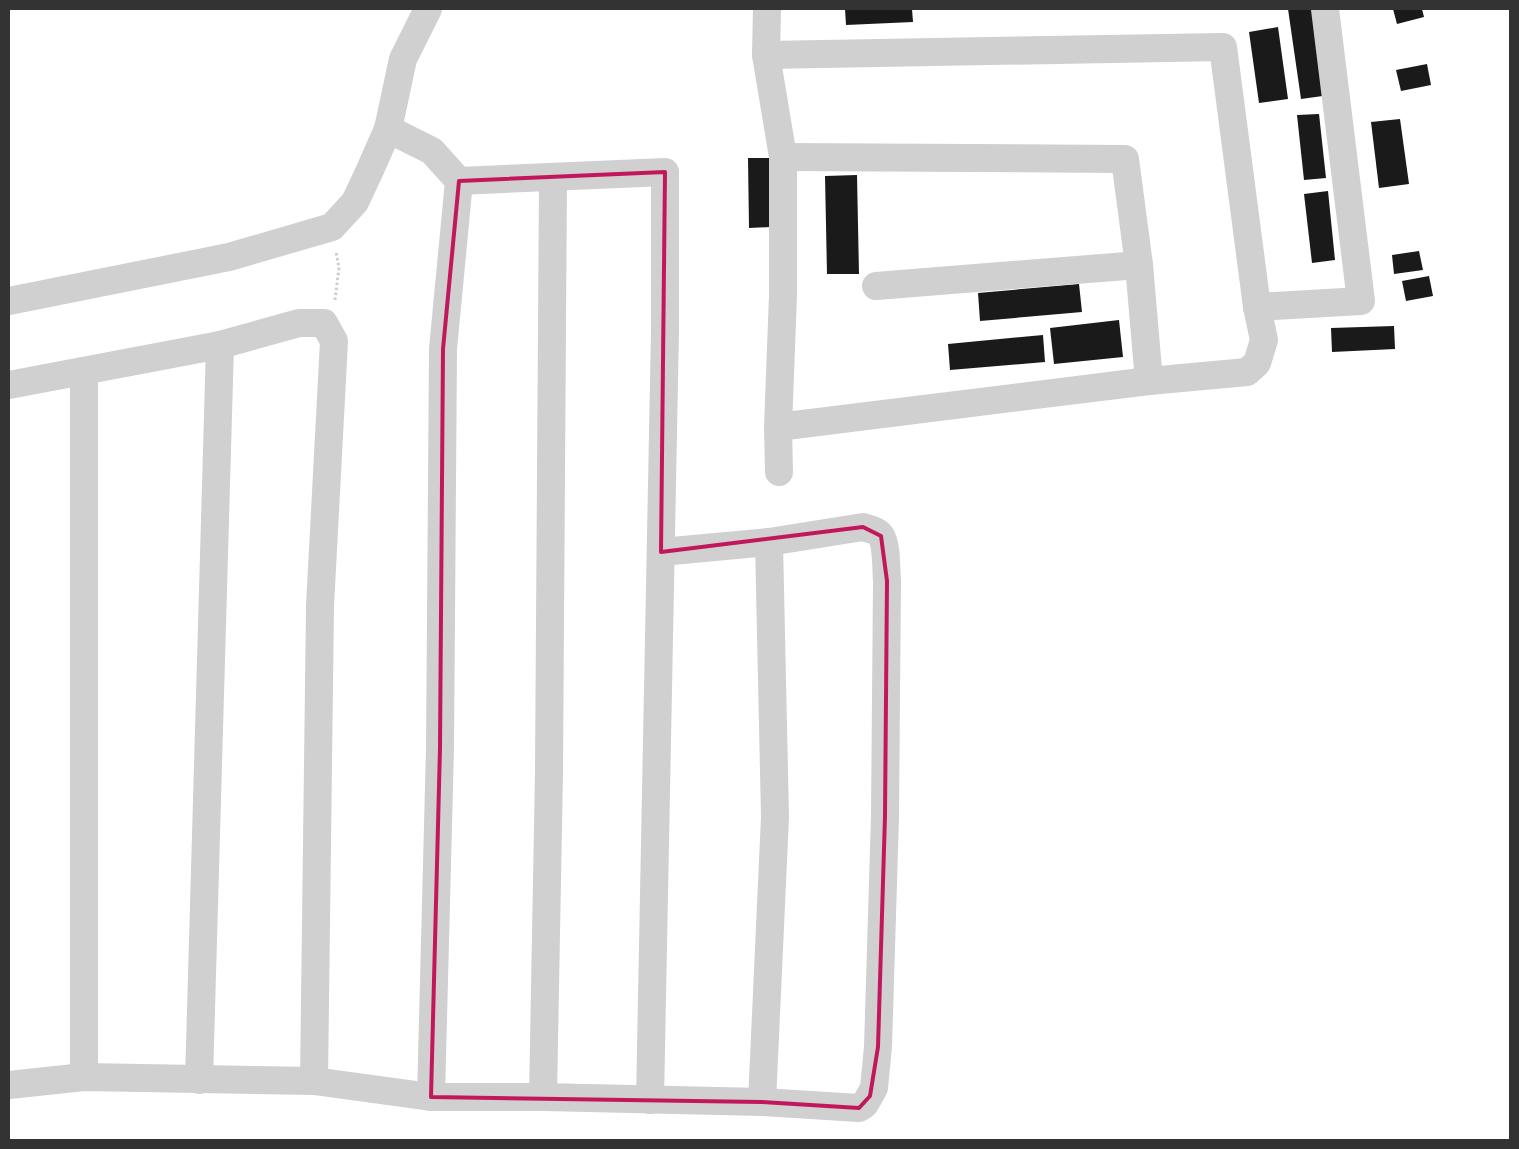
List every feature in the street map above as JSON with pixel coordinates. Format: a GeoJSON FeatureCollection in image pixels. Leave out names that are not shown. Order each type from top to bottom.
{"type":"FeatureCollection","features":[{"type":"Feature","properties":{"kind":"street"},"geometry":{"type":"LineString","coordinates":[[9,301],[229,257],[332,226],[355,202],[388,129],[403,59],[428,9]]}},
{"type":"Feature","properties":{"kind":"street"},"geometry":{"type":"LineString","coordinates":[[767,9],[766,55],[783,157],[783,295],[778,427],[779,472]]}},
{"type":"Feature","properties":{"kind":"street"},"geometry":{"type":"LineString","coordinates":[[1257,307],[1361,301],[1326,9]]}},
{"type":"Feature","properties":{"kind":"street"},"geometry":{"type":"LineString","coordinates":[[766,55],[1222,47],[1257,307],[1264,340],[1257,363],[1247,372],[1149,381],[778,427]]}},
{"type":"Feature","properties":{"kind":"street"},"geometry":{"type":"LineString","coordinates":[[388,129],[432,152],[459,181],[443,349],[440,748],[431,1097]]}},
{"type":"Feature","properties":{"kind":"street"},"geometry":{"type":"LineString","coordinates":[[783,157],[1125,159],[1138,265],[1149,381]]}},
{"type":"Feature","properties":{"kind":"street"},"geometry":{"type":"LineString","coordinates":[[459,181],[665,172],[665,330],[650,1100]]}},
{"type":"Feature","properties":{"kind":"street"},"geometry":{"type":"LineString","coordinates":[[543,1097],[549,772],[553,178]]}},
{"type":"Feature","properties":{"kind":"street"},"geometry":{"type":"LineString","coordinates":[[876,286],[1138,265]]}},
{"type":"Feature","properties":{"kind":"street"},"geometry":{"type":"LineString","coordinates":[[9,385],[220,345],[299,324],[324,323],[334,341],[320,606],[314,1081]]}},
{"type":"Feature","properties":{"kind":"street"},"geometry":{"type":"LineString","coordinates":[[199,1080],[220,345]]}},
{"type":"Feature","properties":{"kind":"street"},"geometry":{"type":"LineString","coordinates":[[84,372],[84,1077]]}},
{"type":"Feature","properties":{"kind":"street"},"geometry":{"type":"LineString","coordinates":[[9,1085],[84,1077],[314,1081],[431,1097],[543,1097],[762,1102],[859,1108],[865,1104],[874,1088],[878,1047],[885,816],[887,581],[884,545],[881,536],[873,530],[863,528],[769,542],[661,552]]}},
{"type":"Feature","properties":{"kind":"street"},"geometry":{"type":"LineString","coordinates":[[762,1102],[775,817],[769,542]]}},
{"type":"Feature","properties":{"kind":"path"},"geometry":{"type":"LineString","coordinates":[[324,323],[337,297],[339,268],[332,226]]}},
{"type":"Feature","properties":{"kind":"highlighted area"},"geometry":{"type":"Polygon","coordinates":[[[665,172],[661,552],[863,527],[881,536],[887,581],[885,816],[878,1047],[870,1096],[859,1108],[762,1102],[431,1097],[440,748],[443,349],[459,181],[665,172]]]}},
{"type":"Feature","properties":{"kind":"building"},"geometry":{"type":"Polygon","coordinates":[[[845,9],[912,9],[913,22],[846,25],[845,9]]]}},
{"type":"Feature","properties":{"kind":"building"},"geometry":{"type":"Polygon","coordinates":[[[1288,9],[1317,9],[1330,95],[1301,99],[1288,9]]]}},
{"type":"Feature","properties":{"kind":"building"},"geometry":{"type":"Polygon","coordinates":[[[1393,9],[1422,9],[1424,17],[1397,24],[1393,9]]]}},
{"type":"Feature","properties":{"kind":"building"},"geometry":{"type":"Polygon","coordinates":[[[1278,27],[1288,99],[1259,103],[1249,32],[1278,27]]]}},
{"type":"Feature","properties":{"kind":"building"},"geometry":{"type":"Polygon","coordinates":[[[1427,64],[1431,85],[1401,91],[1396,70],[1427,64]]]}},
{"type":"Feature","properties":{"kind":"building"},"geometry":{"type":"Polygon","coordinates":[[[1319,114],[1326,178],[1304,180],[1297,115],[1319,114]]]}},
{"type":"Feature","properties":{"kind":"building"},"geometry":{"type":"Polygon","coordinates":[[[1400,119],[1409,184],[1379,188],[1371,122],[1400,119]]]}},
{"type":"Feature","properties":{"kind":"building"},"geometry":{"type":"Polygon","coordinates":[[[748,158],[770,158],[770,227],[749,228],[748,158]]]}},
{"type":"Feature","properties":{"kind":"building"},"geometry":{"type":"Polygon","coordinates":[[[857,175],[859,274],[827,274],[825,176],[857,175]]]}},
{"type":"Feature","properties":{"kind":"building"},"geometry":{"type":"Polygon","coordinates":[[[1328,191],[1335,260],[1312,263],[1304,194],[1328,191]]]}},
{"type":"Feature","properties":{"kind":"building"},"geometry":{"type":"Polygon","coordinates":[[[1419,251],[1423,270],[1394,274],[1392,255],[1419,251]]]}},
{"type":"Feature","properties":{"kind":"building"},"geometry":{"type":"Polygon","coordinates":[[[1429,276],[1433,296],[1406,301],[1402,281],[1429,276]]]}},
{"type":"Feature","properties":{"kind":"building"},"geometry":{"type":"Polygon","coordinates":[[[1079,284],[1082,312],[980,321],[978,293],[1079,284]]]}},
{"type":"Feature","properties":{"kind":"building"},"geometry":{"type":"Polygon","coordinates":[[[1119,320],[1123,357],[1054,364],[1050,328],[1119,320]]]}},
{"type":"Feature","properties":{"kind":"building"},"geometry":{"type":"Polygon","coordinates":[[[1394,326],[1395,349],[1332,352],[1331,328],[1394,326]]]}},
{"type":"Feature","properties":{"kind":"building"},"geometry":{"type":"Polygon","coordinates":[[[1043,335],[1045,362],[950,370],[948,344],[1043,335]]]}}]}
